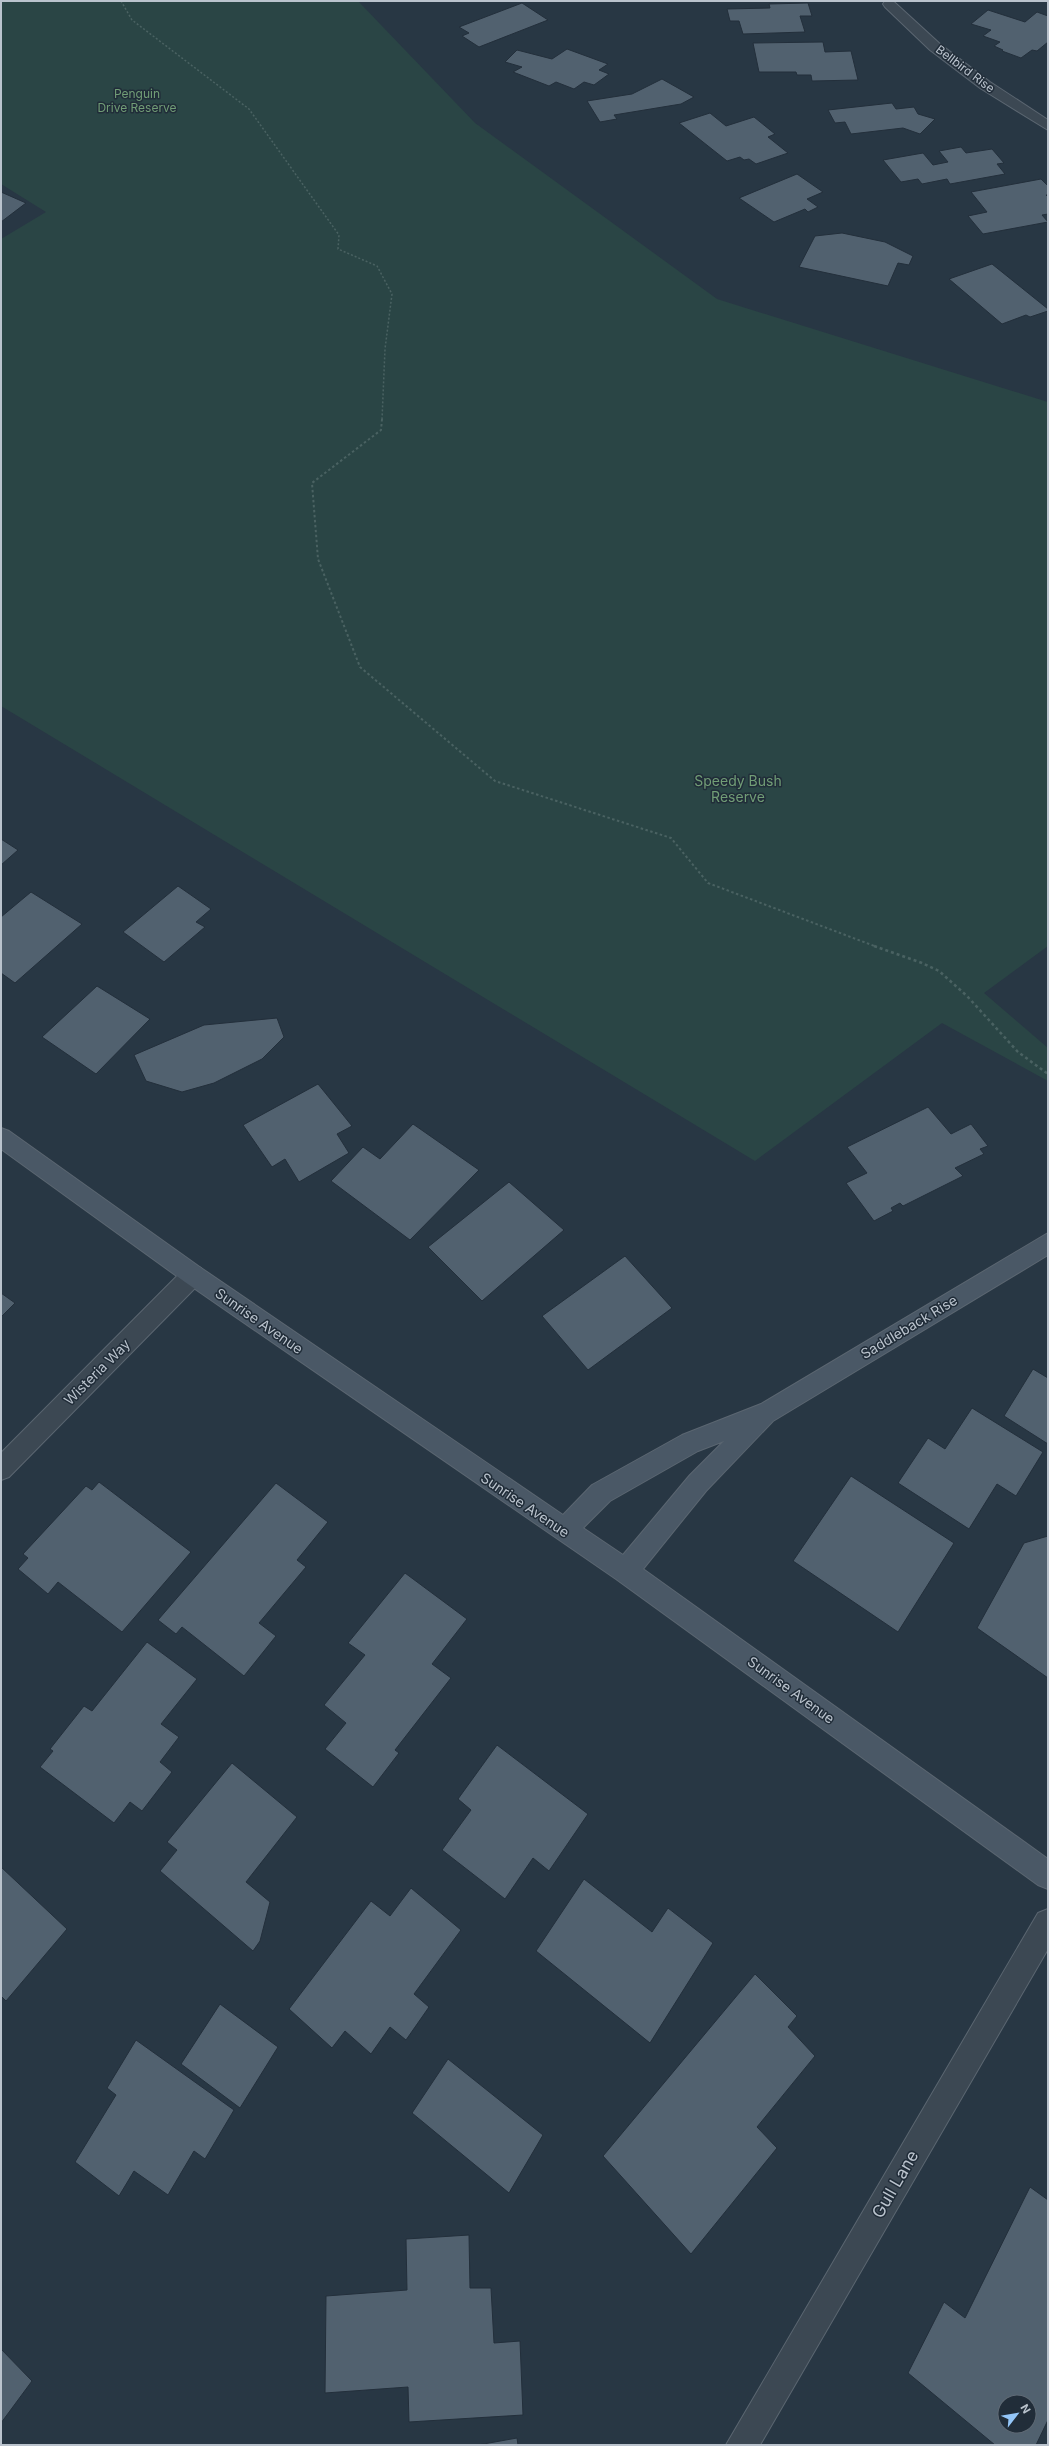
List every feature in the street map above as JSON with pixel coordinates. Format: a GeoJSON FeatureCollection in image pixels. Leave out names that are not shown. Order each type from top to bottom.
{"type":"FeatureCollection","features":[{"type":"Feature","properties":{"kind":"street","name":"Bellbird Rise"},"geometry":{"type":"LineString","coordinates":[[889,4],[935,48],[985,85],[1048,126]]}},
{"type":"Feature","properties":{"kind":"street","name":"Sunrise Avenue"},"geometry":{"type":"LineString","coordinates":[[1,1137],[193,1275],[564,1531],[625,1571],[1048,1875]]}},
{"type":"Feature","properties":{"kind":"street","name":"Saddleback Rise"},"geometry":{"type":"LineString","coordinates":[[564,1531],[601,1493],[690,1443],[769,1412],[1048,1243]]}},
{"type":"Feature","properties":{"kind":"street","name":"Wisteria Way"},"geometry":{"type":"LineString","coordinates":[[1,1468],[193,1275]]}},
{"type":"Feature","properties":{"kind":"street","name":"Saddleback Rise"},"geometry":{"type":"LineString","coordinates":[[625,1571],[656,1536],[698,1483],[769,1412]]}},
{"type":"Feature","properties":{"kind":"street","name":"Gull Lane"},"geometry":{"type":"LineString","coordinates":[[742,2445],[1048,1923]]}},
{"type":"Feature","properties":{"kind":"path"},"geometry":{"type":"LineString","coordinates":[[121,1],[132,20],[249,109],[339,235],[338,249],[377,266],[392,294],[385,349],[381,430],[312,483],[318,560],[360,668],[496,781],[671,838],[708,883],[903,957],[923,960],[966,991],[1018,1052],[1048,1074]]}},
{"type":"Feature","properties":{"kind":"green space","name":"Speedy Bush Reserve"},"geometry":{"type":"Polygon","coordinates":[[[1,1],[358,1],[475,123],[717,299],[1048,402],[1048,946],[984,993],[1048,1048],[1048,1081],[942,1023],[755,1161],[1,706],[1,239],[46,212],[1,184],[1,1]]]}},
{"type":"Feature","properties":{"kind":"building"},"geometry":{"type":"Polygon","coordinates":[[[522,3],[548,20],[479,47],[462,36],[469,33],[459,27],[522,3]]]}},
{"type":"Feature","properties":{"kind":"building"},"geometry":{"type":"Polygon","coordinates":[[[808,3],[812,16],[800,16],[805,32],[743,34],[739,21],[730,21],[727,9],[770,8],[769,4],[808,3]]]}},
{"type":"Feature","properties":{"kind":"building"},"geometry":{"type":"Polygon","coordinates":[[[988,10],[1025,22],[1037,12],[1048,16],[1048,42],[1037,51],[1032,50],[1021,58],[1002,51],[1003,50],[994,46],[1000,42],[983,36],[991,30],[971,24],[988,10]]]}},
{"type":"Feature","properties":{"kind":"building"},"geometry":{"type":"Polygon","coordinates":[[[823,42],[825,52],[851,51],[858,80],[812,81],[811,75],[797,75],[796,72],[759,72],[753,43],[823,42]]]}},
{"type":"Feature","properties":{"kind":"building"},"geometry":{"type":"Polygon","coordinates":[[[567,49],[608,64],[599,70],[609,74],[594,85],[584,82],[574,89],[556,82],[549,86],[513,72],[522,67],[505,62],[517,50],[552,59],[567,49]]]}},
{"type":"Feature","properties":{"kind":"building"},"geometry":{"type":"Polygon","coordinates":[[[662,79],[694,97],[681,104],[614,115],[617,119],[600,122],[587,101],[632,94],[662,79]]]}},
{"type":"Feature","properties":{"kind":"building"},"geometry":{"type":"Polygon","coordinates":[[[892,103],[896,109],[914,107],[918,114],[935,119],[920,134],[903,128],[851,134],[845,122],[835,123],[828,110],[892,103]]]}},
{"type":"Feature","properties":{"kind":"building"},"geometry":{"type":"Polygon","coordinates":[[[710,113],[726,126],[754,117],[775,134],[768,137],[788,153],[756,164],[749,159],[744,160],[740,157],[727,161],[679,123],[710,113]]]}},
{"type":"Feature","properties":{"kind":"building"},"geometry":{"type":"Polygon","coordinates":[[[961,147],[966,153],[992,149],[1004,163],[997,164],[1005,174],[950,184],[947,179],[922,184],[918,179],[901,182],[883,160],[923,153],[933,165],[948,162],[939,151],[961,147]]]}},
{"type":"Feature","properties":{"kind":"building"},"geometry":{"type":"Polygon","coordinates":[[[797,174],[823,192],[807,199],[818,207],[808,212],[805,209],[774,222],[739,198],[797,174]]]}},
{"type":"Feature","properties":{"kind":"building"},"geometry":{"type":"Polygon","coordinates":[[[1041,179],[1048,186],[1048,195],[1046,195],[1048,197],[1048,214],[1042,215],[1048,222],[983,234],[968,216],[987,212],[971,192],[1041,179]]]}},
{"type":"Feature","properties":{"kind":"building"},"geometry":{"type":"Polygon","coordinates":[[[1,192],[26,203],[1,222],[1,192]]]}},
{"type":"Feature","properties":{"kind":"building"},"geometry":{"type":"Polygon","coordinates":[[[842,233],[885,242],[913,256],[909,265],[898,263],[888,286],[799,267],[815,236],[842,233]]]}},
{"type":"Feature","properties":{"kind":"building"},"geometry":{"type":"Polygon","coordinates":[[[992,264],[1048,309],[1048,311],[1030,317],[1026,315],[1002,324],[949,279],[992,264]]]}},
{"type":"Feature","properties":{"kind":"building"},"geometry":{"type":"Polygon","coordinates":[[[1,839],[18,850],[1,865],[1,839]]]}},
{"type":"Feature","properties":{"kind":"building"},"geometry":{"type":"Polygon","coordinates":[[[178,886],[211,909],[196,922],[205,927],[164,962],[123,932],[178,886]]]}},
{"type":"Feature","properties":{"kind":"building"},"geometry":{"type":"Polygon","coordinates":[[[31,892],[82,924],[15,983],[1,973],[1,917],[31,892]]]}},
{"type":"Feature","properties":{"kind":"building"},"geometry":{"type":"Polygon","coordinates":[[[97,986],[150,1019],[96,1074],[42,1037],[97,986]]]}},
{"type":"Feature","properties":{"kind":"building"},"geometry":{"type":"Polygon","coordinates":[[[277,1018],[284,1037],[262,1059],[214,1083],[182,1092],[146,1081],[134,1055],[204,1025],[277,1018]]]}},
{"type":"Feature","properties":{"kind":"building"},"geometry":{"type":"Polygon","coordinates":[[[318,1084],[352,1126],[337,1134],[349,1153],[299,1182],[285,1159],[272,1167],[243,1125],[318,1084]]]}},
{"type":"Feature","properties":{"kind":"building"},"geometry":{"type":"Polygon","coordinates":[[[928,1107],[951,1134],[971,1124],[988,1146],[980,1149],[984,1154],[955,1168],[963,1176],[903,1206],[900,1203],[891,1208],[893,1211],[874,1221],[846,1183],[867,1173],[847,1147],[928,1107]]]}},
{"type":"Feature","properties":{"kind":"building"},"geometry":{"type":"Polygon","coordinates":[[[413,1124],[479,1170],[410,1240],[331,1181],[363,1147],[380,1159],[413,1124]]]}},
{"type":"Feature","properties":{"kind":"building"},"geometry":{"type":"Polygon","coordinates":[[[509,1182],[564,1230],[482,1301],[428,1247],[509,1182]]]}},
{"type":"Feature","properties":{"kind":"building"},"geometry":{"type":"Polygon","coordinates":[[[625,1256],[672,1308],[588,1370],[542,1316],[625,1256]]]}},
{"type":"Feature","properties":{"kind":"building"},"geometry":{"type":"Polygon","coordinates":[[[1,1293],[15,1303],[1,1317],[1,1293]]]}},
{"type":"Feature","properties":{"kind":"building"},"geometry":{"type":"Polygon","coordinates":[[[1033,1369],[1048,1378],[1048,1444],[1004,1416],[1033,1369]]]}},
{"type":"Feature","properties":{"kind":"building"},"geometry":{"type":"Polygon","coordinates":[[[972,1408],[1043,1452],[1016,1496],[997,1484],[969,1529],[898,1483],[928,1438],[945,1449],[972,1408]]]}},
{"type":"Feature","properties":{"kind":"building"},"geometry":{"type":"Polygon","coordinates":[[[851,1476],[954,1543],[898,1632],[793,1561],[851,1476]]]}},
{"type":"Feature","properties":{"kind":"building"},"geometry":{"type":"Polygon","coordinates":[[[99,1482],[191,1552],[122,1632],[58,1582],[48,1594],[18,1569],[28,1558],[23,1554],[86,1486],[92,1490],[99,1482]]]}},
{"type":"Feature","properties":{"kind":"building"},"geometry":{"type":"Polygon","coordinates":[[[276,1483],[328,1522],[297,1560],[306,1567],[259,1623],[276,1636],[244,1676],[182,1627],[176,1634],[158,1620],[276,1483]]]}},
{"type":"Feature","properties":{"kind":"building"},"geometry":{"type":"Polygon","coordinates":[[[1048,1536],[1048,1678],[977,1628],[1024,1543],[1048,1536]]]}},
{"type":"Feature","properties":{"kind":"building"},"geometry":{"type":"Polygon","coordinates":[[[405,1573],[467,1619],[432,1664],[451,1678],[395,1750],[399,1753],[373,1787],[325,1749],[346,1723],[324,1705],[365,1655],[348,1643],[405,1573]]]}},
{"type":"Feature","properties":{"kind":"building"},"geometry":{"type":"Polygon","coordinates":[[[147,1642],[197,1679],[161,1724],[179,1737],[160,1762],[172,1772],[142,1811],[130,1802],[114,1823],[40,1767],[53,1751],[50,1749],[84,1706],[92,1711],[147,1642]]]}},
{"type":"Feature","properties":{"kind":"building"},"geometry":{"type":"Polygon","coordinates":[[[497,1745],[588,1814],[549,1871],[533,1858],[505,1899],[442,1850],[471,1810],[458,1799],[497,1745]]]}},
{"type":"Feature","properties":{"kind":"building"},"geometry":{"type":"Polygon","coordinates":[[[232,1763],[297,1817],[246,1882],[270,1902],[260,1941],[253,1951],[160,1871],[177,1850],[167,1842],[232,1763]]]}},
{"type":"Feature","properties":{"kind":"building"},"geometry":{"type":"Polygon","coordinates":[[[1,1867],[67,1929],[6,2001],[1,1996],[1,1867]]]}},
{"type":"Feature","properties":{"kind":"building"},"geometry":{"type":"Polygon","coordinates":[[[584,1879],[652,1932],[668,1908],[713,1943],[650,2043],[536,1951],[584,1879]]]}},
{"type":"Feature","properties":{"kind":"building"},"geometry":{"type":"Polygon","coordinates":[[[411,1888],[461,1930],[414,1994],[429,2007],[406,2040],[390,2027],[371,2054],[345,2031],[332,2048],[289,2009],[371,1901],[390,1916],[411,1888]]]}},
{"type":"Feature","properties":{"kind":"building"},"geometry":{"type":"Polygon","coordinates":[[[755,1974],[797,2016],[788,2027],[815,2056],[757,2127],[777,2148],[691,2254],[603,2156],[755,1974]]]}},
{"type":"Feature","properties":{"kind":"building"},"geometry":{"type":"Polygon","coordinates":[[[220,2004],[278,2047],[240,2108],[181,2064],[220,2004]]]}},
{"type":"Feature","properties":{"kind":"building"},"geometry":{"type":"Polygon","coordinates":[[[136,2040],[234,2110],[205,2159],[194,2151],[168,2195],[134,2171],[119,2196],[75,2162],[116,2095],[107,2088],[136,2040]]]}},
{"type":"Feature","properties":{"kind":"building"},"geometry":{"type":"Polygon","coordinates":[[[448,2059],[543,2135],[509,2193],[412,2113],[448,2059]]]}},
{"type":"Feature","properties":{"kind":"building"},"geometry":{"type":"Polygon","coordinates":[[[1030,2187],[1048,2200],[1048,2420],[1036,2445],[995,2445],[908,2373],[944,2302],[965,2318],[1030,2187]]]}},
{"type":"Feature","properties":{"kind":"building"},"geometry":{"type":"Polygon","coordinates":[[[469,2235],[470,2288],[491,2288],[494,2343],[520,2341],[523,2415],[409,2422],[408,2387],[325,2393],[326,2296],[407,2290],[406,2239],[469,2235]]]}},
{"type":"Feature","properties":{"kind":"building"},"geometry":{"type":"Polygon","coordinates":[[[1,2349],[32,2381],[1,2423],[1,2349]]]}},
{"type":"Feature","properties":{"kind":"building"},"geometry":{"type":"Polygon","coordinates":[[[517,2438],[518,2445],[478,2445],[517,2438]]]}},
{"type":"Feature","properties":{"kind":"park label","name":"Penguin Drive Reserve"},"geometry":{"type":"Point","coordinates":[137,101]}}]}
